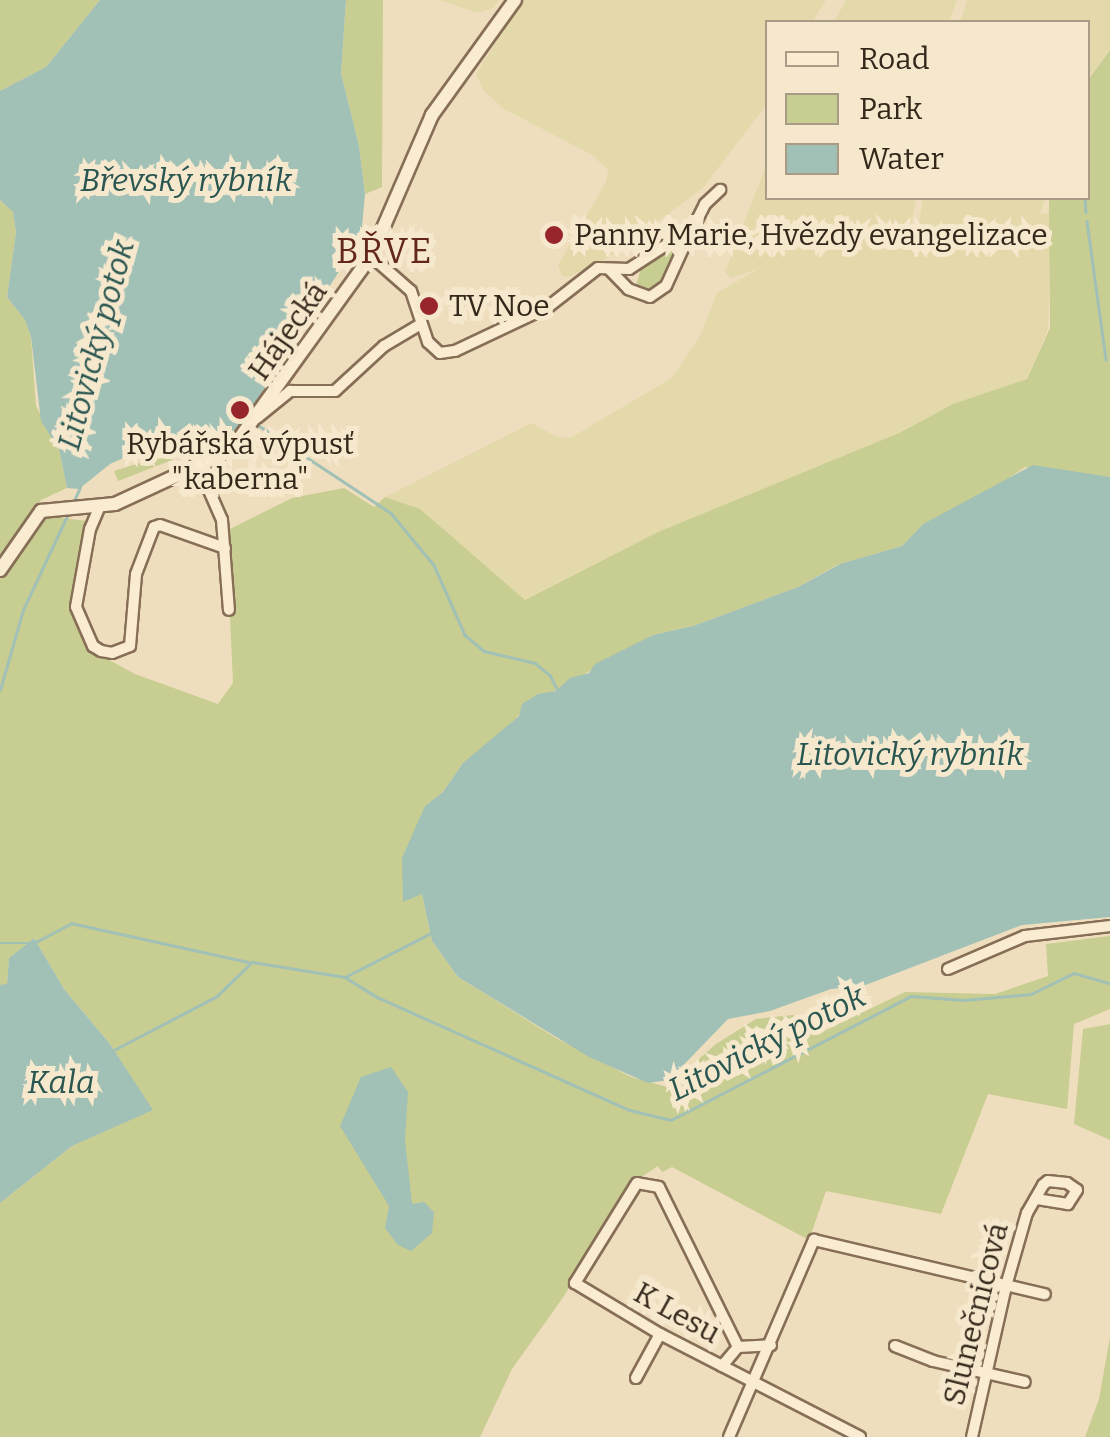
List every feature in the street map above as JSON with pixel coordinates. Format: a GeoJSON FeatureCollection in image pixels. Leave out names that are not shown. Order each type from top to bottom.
{"type":"FeatureCollection","features":[{"type":"Feature","properties":{"kind":"street","name":"Hájecká"},"geometry":{"type":"LineString","coordinates":[[0,570],[42,511],[99,508],[229,449],[256,418],[371,256],[432,115],[515,0]]}},
{"type":"Feature","properties":{"kind":"street"},"geometry":{"type":"LineString","coordinates":[[609,269],[628,288],[650,297],[666,286],[705,204],[720,190]]}},
{"type":"Feature","properties":{"kind":"street"},"geometry":{"type":"LineString","coordinates":[[371,256],[411,291],[428,342],[440,353],[455,352],[548,306],[598,268],[628,269],[669,244],[686,242]]}},
{"type":"Feature","properties":{"kind":"street"},"geometry":{"type":"LineString","coordinates":[[256,418],[290,391],[335,391],[384,346],[420,324]]}},
{"type":"Feature","properties":{"kind":"street"},"geometry":{"type":"LineString","coordinates":[[197,463],[222,520],[229,610]]}},
{"type":"Feature","properties":{"kind":"street"},"geometry":{"type":"LineString","coordinates":[[99,508],[90,529],[76,607],[93,646],[101,650],[112,653],[130,646],[136,574],[154,528],[160,525],[225,548]]}},
{"type":"Feature","properties":{"kind":"street"},"geometry":{"type":"LineString","coordinates":[[948,969],[1025,936],[1110,926]]}},
{"type":"Feature","properties":{"kind":"street","name":"Slunečnicová"},"geometry":{"type":"LineString","coordinates":[[972,1437],[1006,1286],[1035,1199],[1048,1181],[1067,1183],[1077,1190],[1068,1204],[1035,1199]]}},
{"type":"Feature","properties":{"kind":"street","name":"K Lesu"},"geometry":{"type":"LineString","coordinates":[[738,1348],[658,1187],[636,1183],[575,1283],[660,1334],[860,1437]]}},
{"type":"Feature","properties":{"kind":"street"},"geometry":{"type":"LineString","coordinates":[[729,1437],[814,1240],[1044,1294]]}},
{"type":"Feature","properties":{"kind":"street"},"geometry":{"type":"LineString","coordinates":[[636,1378],[660,1334]]}},
{"type":"Feature","properties":{"kind":"street"},"geometry":{"type":"LineString","coordinates":[[722,1366],[738,1348],[771,1345]]}},
{"type":"Feature","properties":{"kind":"street"},"geometry":{"type":"LineString","coordinates":[[894,1346],[1025,1382]]}},
{"type":"Feature","properties":{"kind":"shaded area"},"geometry":{"type":"Polygon","coordinates":[[[439,0],[499,0],[493,8],[477,13],[439,0]]]}},
{"type":"Feature","properties":{"kind":"shaded area"},"geometry":{"type":"Polygon","coordinates":[[[522,0],[826,0],[813,20],[765,20],[765,107],[702,189],[609,257],[569,277],[562,276],[558,265],[606,182],[608,170],[592,155],[504,109],[484,91],[476,74],[522,0]]]}},
{"type":"Feature","properties":{"kind":"shaded area"},"geometry":{"type":"Polygon","coordinates":[[[846,0],[957,0],[950,20],[835,20],[846,0]]]}},
{"type":"Feature","properties":{"kind":"shaded area"},"geometry":{"type":"Polygon","coordinates":[[[967,0],[1110,0],[1110,49],[1090,76],[1090,20],[961,20],[967,0]]]}},
{"type":"Feature","properties":{"kind":"shaded area"},"geometry":{"type":"Polygon","coordinates":[[[765,168],[765,200],[916,200],[908,241],[1005,222],[922,236],[918,228],[923,200],[1044,200],[1040,214],[1050,213],[1048,329],[1027,379],[953,404],[894,435],[658,532],[524,600],[420,509],[385,497],[532,423],[557,437],[570,438],[672,378],[701,334],[717,293],[760,268],[731,278],[725,272],[765,168]]]}},
{"type":"Feature","properties":{"kind":"green space"},"geometry":{"type":"Polygon","coordinates":[[[0,0],[100,0],[46,67],[0,91],[0,0]]]}},
{"type":"Feature","properties":{"kind":"green space"},"geometry":{"type":"Polygon","coordinates":[[[346,0],[383,0],[382,187],[365,194],[359,146],[341,73],[346,0]]]}},
{"type":"Feature","properties":{"kind":"green space"},"geometry":{"type":"Polygon","coordinates":[[[1110,50],[1110,477],[1025,467],[987,493],[923,524],[902,546],[837,565],[798,587],[693,626],[653,635],[551,693],[538,694],[497,739],[463,763],[443,792],[425,806],[404,901],[422,894],[432,941],[458,977],[556,1038],[631,1077],[667,1087],[716,1044],[756,1019],[793,1015],[822,1032],[905,992],[995,994],[1048,976],[1046,944],[1110,936],[1110,1009],[1074,1024],[1067,1109],[988,1094],[941,1214],[826,1191],[809,1240],[672,1167],[662,1172],[658,1166],[635,1181],[562,1299],[512,1369],[480,1437],[0,1437],[0,1203],[72,1146],[152,1110],[110,1044],[64,989],[34,938],[9,958],[7,985],[0,985],[0,578],[36,522],[47,516],[87,521],[69,604],[89,649],[135,674],[218,704],[233,683],[226,531],[292,498],[344,488],[374,507],[385,497],[420,509],[525,600],[658,532],[899,433],[953,404],[1027,379],[1050,328],[1049,200],[1090,200],[1090,77],[1110,50]]]}},
{"type":"Feature","properties":{"kind":"green space"},"geometry":{"type":"Polygon","coordinates":[[[0,200],[13,212],[16,232],[7,297],[25,320],[31,338],[36,406],[59,449],[67,488],[41,500],[0,562],[0,200]]]}},
{"type":"Feature","properties":{"kind":"green space"},"geometry":{"type":"Polygon","coordinates":[[[672,248],[678,251],[663,288],[651,294],[628,286],[636,286],[641,268],[652,257],[672,248]]]}},
{"type":"Feature","properties":{"kind":"green space"},"geometry":{"type":"Polygon","coordinates":[[[171,453],[172,460],[118,481],[114,471],[171,453]]]}},
{"type":"Feature","properties":{"kind":"green space"},"geometry":{"type":"Polygon","coordinates":[[[1110,1024],[1110,1140],[1074,1124],[1083,1029],[1110,1024]]]}},
{"type":"Feature","properties":{"kind":"green space"},"geometry":{"type":"Polygon","coordinates":[[[1110,1337],[1110,1437],[1085,1437],[1099,1399],[1110,1337]]]}},
{"type":"Feature","properties":{"kind":"water","name":"Břevský rybník"},"geometry":{"type":"Polygon","coordinates":[[[100,0],[346,0],[341,73],[359,146],[365,194],[361,237],[250,411],[241,406],[237,416],[244,422],[199,455],[178,441],[164,440],[110,464],[79,489],[67,488],[59,449],[41,421],[31,337],[25,320],[7,297],[16,232],[13,212],[0,200],[0,91],[46,67],[100,0]]]}},
{"type":"Feature","properties":{"kind":"water","name":"Litovický rybník"},"geometry":{"type":"Polygon","coordinates":[[[1033,465],[1110,477],[1110,917],[1022,925],[863,986],[831,989],[770,1011],[728,1019],[669,1080],[648,1083],[589,1057],[458,977],[432,941],[422,894],[403,902],[402,858],[425,806],[443,792],[463,763],[519,716],[522,704],[538,694],[556,691],[570,678],[589,673],[595,664],[653,635],[693,626],[798,587],[840,564],[902,546],[923,524],[1033,465]]]}},
{"type":"Feature","properties":{"kind":"water","name":"Kala"},"geometry":{"type":"Polygon","coordinates":[[[34,938],[64,989],[110,1044],[153,1110],[72,1146],[0,1203],[0,985],[7,984],[9,958],[34,938]]]}},
{"type":"Feature","properties":{"kind":"water"},"geometry":{"type":"Polygon","coordinates":[[[391,1067],[408,1092],[405,1140],[412,1204],[424,1202],[434,1212],[432,1233],[411,1251],[398,1245],[385,1228],[389,1206],[340,1126],[361,1077],[391,1067]]]}},
{"type":"Feature","properties":{"kind":"waterway"},"geometry":{"type":"LineString","coordinates":[[1085,200],[1086,212]]}},
{"type":"Feature","properties":{"kind":"waterway"},"geometry":{"type":"LineString","coordinates":[[1087,221],[1106,360]]}},
{"type":"Feature","properties":{"kind":"waterway"},"geometry":{"type":"LineString","coordinates":[[255,423],[391,513],[434,565],[465,635],[484,651],[535,663],[550,675],[558,691]]}},
{"type":"Feature","properties":{"kind":"waterway","name":"Litovický potok"},"geometry":{"type":"LineString","coordinates":[[73,503],[80,487]]}},
{"type":"Feature","properties":{"kind":"waterway","name":"Litovický potok"},"geometry":{"type":"LineString","coordinates":[[0,690],[23,610],[68,514]]}},
{"type":"Feature","properties":{"kind":"waterway"},"geometry":{"type":"LineString","coordinates":[[36,942],[71,923],[248,962]]}},
{"type":"Feature","properties":{"kind":"waterway","name":"Litovický potok"},"geometry":{"type":"LineString","coordinates":[[347,976],[433,932]]}},
{"type":"Feature","properties":{"kind":"waterway"},"geometry":{"type":"LineString","coordinates":[[0,943],[28,943]]}},
{"type":"Feature","properties":{"kind":"waterway","name":"Litovický potok"},"geometry":{"type":"LineString","coordinates":[[112,1051],[217,996],[252,962],[345,977],[377,997],[630,1110],[671,1120],[911,996],[964,1000],[1031,994],[1074,973],[1110,983]]}},
{"type":"Feature","properties":{"kind":"place","name":"Panny Marie, Hvězdy evangelizace"},"geometry":{"type":"Point","coordinates":[554,235]}},
{"type":"Feature","properties":{"kind":"place","name":"TV Noe"},"geometry":{"type":"Point","coordinates":[429,306]}},
{"type":"Feature","properties":{"kind":"place","name":"Rybářská výpusť \"kaberna\""},"geometry":{"type":"Point","coordinates":[240,410]}},
{"type":"Feature","properties":{"kind":"district","name":"BŘVE"},"geometry":{"type":"Point","coordinates":[385,251]}}]}
